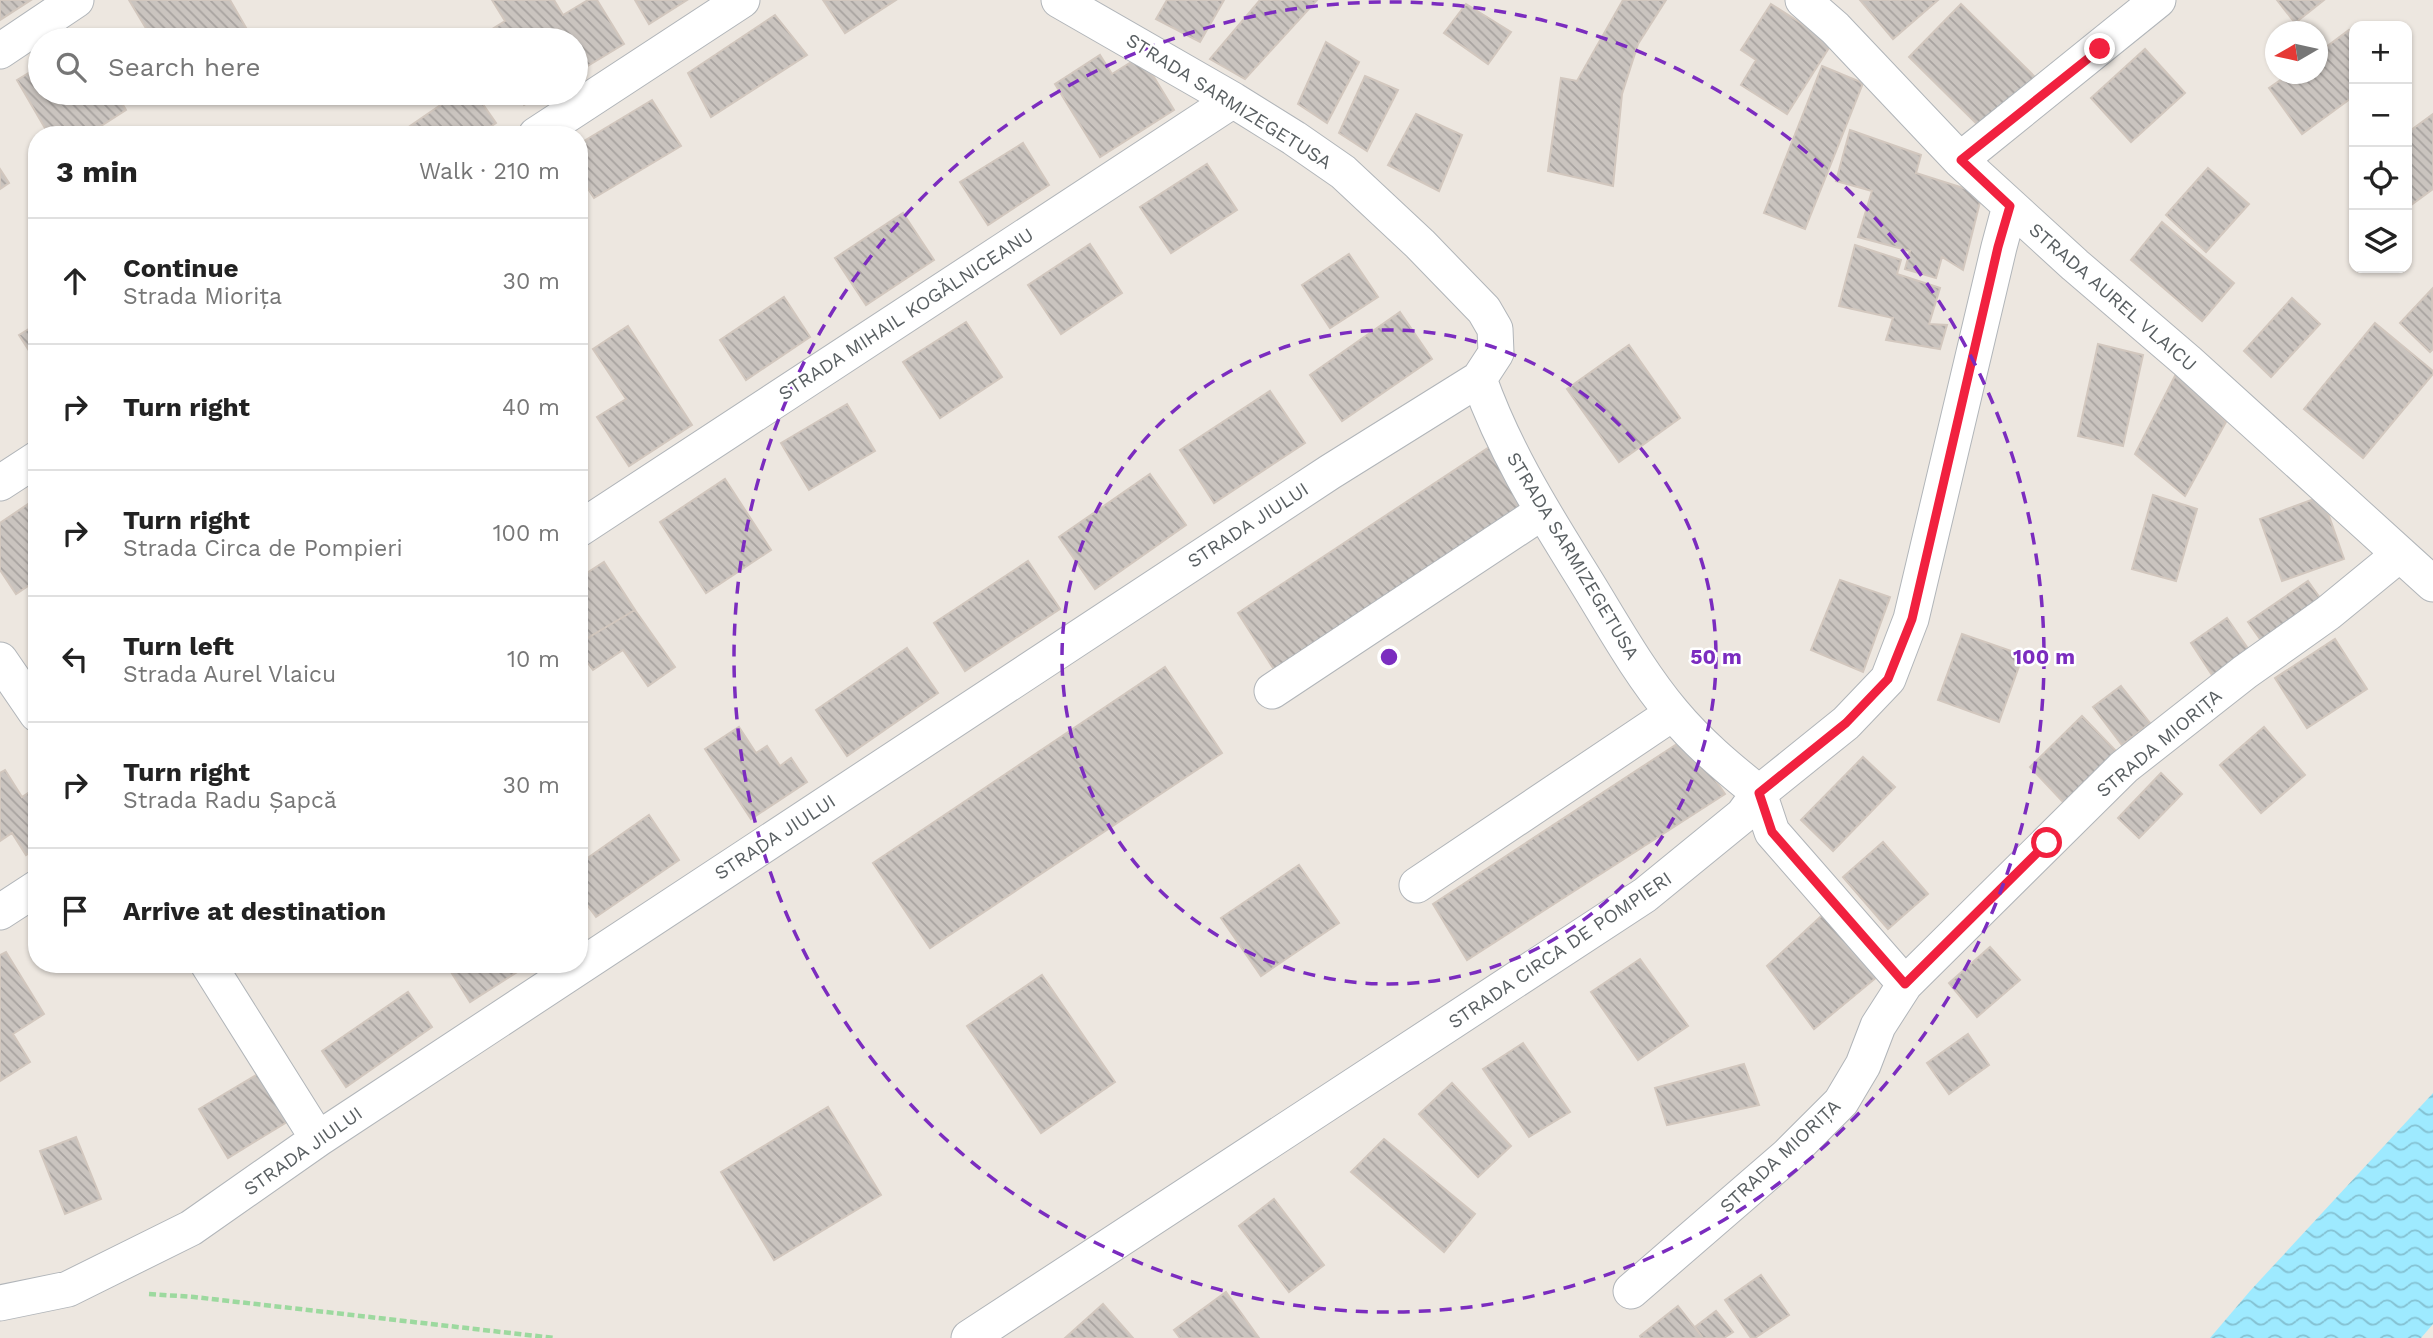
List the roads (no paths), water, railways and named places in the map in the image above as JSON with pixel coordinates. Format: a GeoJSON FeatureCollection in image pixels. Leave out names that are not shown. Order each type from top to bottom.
{"type":"FeatureCollection","features":[{"type":"Feature","properties":{"kind":"street"},"geometry":{"type":"LineString","coordinates":[[34,28],[76,0]]}},
{"type":"Feature","properties":{"kind":"street"},"geometry":{"type":"LineString","coordinates":[[588,101],[743,0]]}},
{"type":"Feature","properties":{"kind":"street","name":"STRADA SARMIZEGETUSA"},"geometry":{"type":"LineString","coordinates":[[1059,0],[1233,100],[1343,172],[1484,310],[1495,329],[1496,353],[1479,379],[1506,445],[1542,512],[1640,667],[1673,713],[1713,755],[1759,793]]}},
{"type":"Feature","properties":{"kind":"street","name":"STRADA AUREL VLAICU"},"geometry":{"type":"LineString","coordinates":[[1803,0],[1835,28],[1961,160],[2010,206],[2188,361],[2433,583]]}},
{"type":"Feature","properties":{"kind":"street"},"geometry":{"type":"LineString","coordinates":[[1961,160],[2158,0]]}},
{"type":"Feature","properties":{"kind":"street"},"geometry":{"type":"LineString","coordinates":[[0,51],[28,32]]}},
{"type":"Feature","properties":{"kind":"street","name":"STRADA MIHAIL KOGĂLNICEANU"},"geometry":{"type":"LineString","coordinates":[[588,523],[1233,100]]}},
{"type":"Feature","properties":{"kind":"street"},"geometry":{"type":"LineString","coordinates":[[550,126],[582,105]]}},
{"type":"Feature","properties":{"kind":"street","name":"STRADA CIRCA DE POMPIERI"},"geometry":{"type":"LineString","coordinates":[[969,1338],[1645,895],[1743,816],[1759,793],[1846,723],[1888,679],[1912,619],[1998,247],[2010,206]]}},
{"type":"Feature","properties":{"kind":"street","name":"STRADA JIULUI"},"geometry":{"type":"LineString","coordinates":[[588,961],[1296,494],[1479,379]]}},
{"type":"Feature","properties":{"kind":"street"},"geometry":{"type":"LineString","coordinates":[[0,483],[28,465]]}},
{"type":"Feature","properties":{"kind":"street"},"geometry":{"type":"LineString","coordinates":[[1272,691],[1542,512]]}},
{"type":"Feature","properties":{"kind":"street","name":"STRADA MIORIȚA"},"geometry":{"type":"LineString","coordinates":[[1631,1291],[1787,1156],[1841,1102],[1863,1065],[1878,1026],[1905,984],[2124,766],[2245,672],[2328,613],[2400,554]]}},
{"type":"Feature","properties":{"kind":"street"},"geometry":{"type":"LineString","coordinates":[[0,660],[28,701]]}},
{"type":"Feature","properties":{"kind":"street"},"geometry":{"type":"LineString","coordinates":[[1417,885],[1673,713]]}},
{"type":"Feature","properties":{"kind":"street"},"geometry":{"type":"LineString","coordinates":[[1759,793],[1772,832],[1905,984]]}},
{"type":"Feature","properties":{"kind":"street"},"geometry":{"type":"LineString","coordinates":[[0,912],[28,894]]}},
{"type":"Feature","properties":{"kind":"street"},"geometry":{"type":"LineString","coordinates":[[214,973],[318,1139]]}},
{"type":"Feature","properties":{"kind":"street","name":"STRADA JIULUI"},"geometry":{"type":"LineString","coordinates":[[0,1303],[68,1289],[191,1228],[318,1139],[570,973]]}},
{"type":"Feature","properties":{"kind":"water"},"geometry":{"type":"Polygon","coordinates":[[[2433,1093],[2433,1324],[2421,1338],[2210,1338],[2250,1291],[2433,1093]]]}}]}
